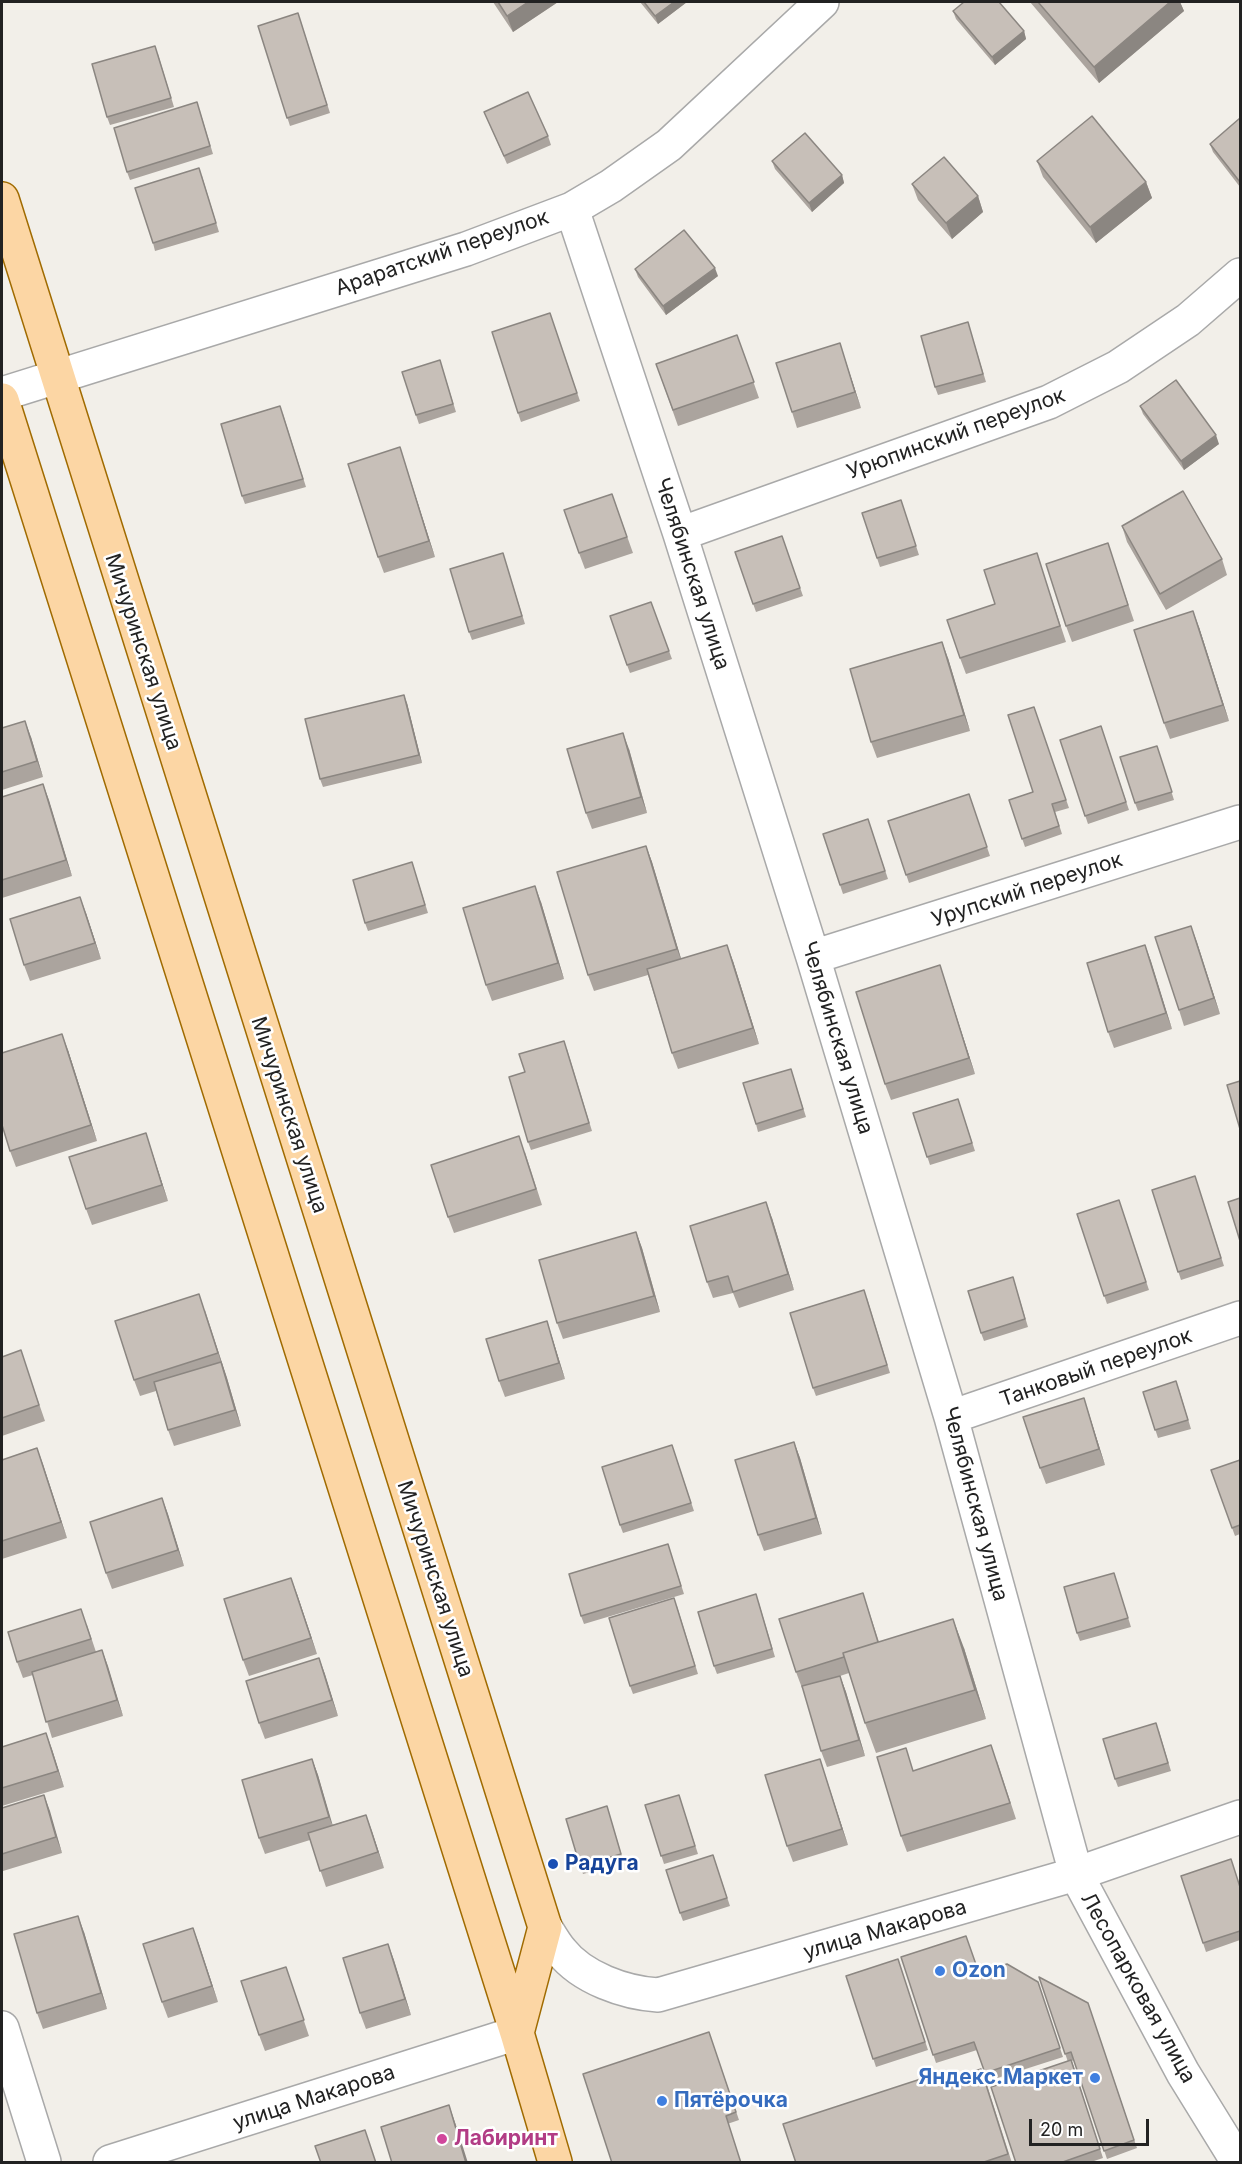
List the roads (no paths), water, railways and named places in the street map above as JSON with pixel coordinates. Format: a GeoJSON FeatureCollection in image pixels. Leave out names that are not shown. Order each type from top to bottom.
{"type":"FeatureCollection","features":[{"type":"Feature","properties":{"kind":"main road","name":"Мичуринская улица"},"geometry":{"type":"LineString","coordinates":[[2,199],[545,1927]]}},
{"type":"Feature","properties":{"kind":"main road"},"geometry":{"type":"LineString","coordinates":[[2,400],[517,2033],[555,2163]]}},
{"type":"Feature","properties":{"kind":"main road"},"geometry":{"type":"LineString","coordinates":[[517,2033],[545,1927]]}},
{"type":"Feature","properties":{"kind":"street","name":"Араратский переулок"},"geometry":{"type":"LineString","coordinates":[[2,394],[466,249],[572,209],[611,186],[669,145],[822,2]]}},
{"type":"Feature","properties":{"kind":"street","name":"Челябинская улица"},"geometry":{"type":"LineString","coordinates":[[572,209],[680,534],[813,957],[951,1417],[1076,1874]]}},
{"type":"Feature","properties":{"kind":"street","name":"Урюпинский переулок"},"geometry":{"type":"LineString","coordinates":[[680,534],[1049,402],[1118,367],[1188,320],[1240,275]]}},
{"type":"Feature","properties":{"kind":"street","name":"Урупский переулок"},"geometry":{"type":"LineString","coordinates":[[813,957],[1240,822]]}},
{"type":"Feature","properties":{"kind":"street","name":"Танковый переулок"},"geometry":{"type":"LineString","coordinates":[[951,1417],[1240,1318]]}},
{"type":"Feature","properties":{"kind":"street","name":"улица Макарова"},"geometry":{"type":"LineString","coordinates":[[545,1927],[562,1952],[595,1977],[639,1994],[658,1995],[1076,1874],[1240,1816]]}},
{"type":"Feature","properties":{"kind":"street","name":"Лесопарковая улица"},"geometry":{"type":"LineString","coordinates":[[1076,1874],[1183,2073],[1238,2163]]}},
{"type":"Feature","properties":{"kind":"street"},"geometry":{"type":"LineString","coordinates":[[2,2028],[44,2163]]}},
{"type":"Feature","properties":{"kind":"street","name":"улица Макарова"},"geometry":{"type":"LineString","coordinates":[[110,2163],[517,2033]]}},
{"type":"Feature","properties":{"kind":"place","name":"Радуга"},"geometry":{"type":"Point","coordinates":[553,1864]}},
{"type":"Feature","properties":{"kind":"place","name":"Ozon"},"geometry":{"type":"Point","coordinates":[940,1971]}},
{"type":"Feature","properties":{"kind":"place","name":"Яндекс.Маркет"},"geometry":{"type":"Point","coordinates":[1095,2078]}},
{"type":"Feature","properties":{"kind":"place","name":"Пятёрочка"},"geometry":{"type":"Point","coordinates":[662,2101]}},
{"type":"Feature","properties":{"kind":"place","name":"Лабиринт"},"geometry":{"type":"Point","coordinates":[442,2139]}}]}
